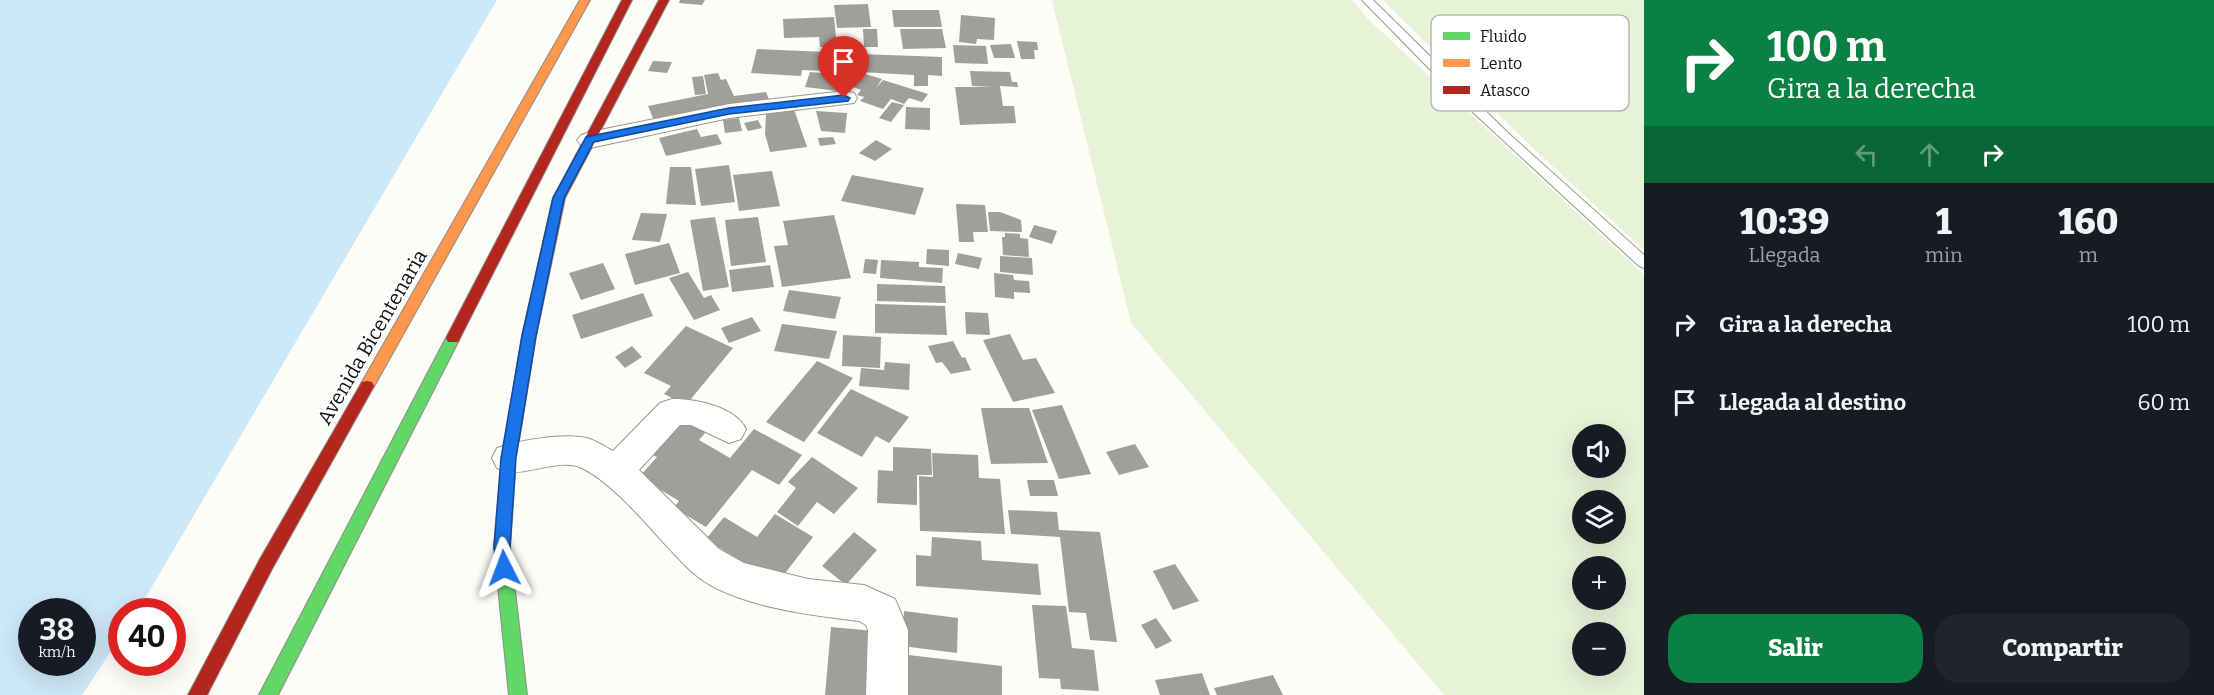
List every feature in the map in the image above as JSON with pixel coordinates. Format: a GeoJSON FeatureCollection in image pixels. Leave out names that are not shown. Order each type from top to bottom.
{"type":"FeatureCollection","features":[{"type":"Feature","properties":{"kind":"street","name":"Avenida Bicentenaria"},"geometry":{"type":"LineString","coordinates":[[196,695],[266,564],[585,0]]}},
{"type":"Feature","properties":{"kind":"street"},"geometry":{"type":"LineString","coordinates":[[268,695],[627,0]]}},
{"type":"Feature","properties":{"kind":"street"},"geometry":{"type":"LineString","coordinates":[[518,695],[502,547],[509,458],[529,336],[559,198],[664,0]]}},
{"type":"Feature","properties":{"kind":"street"},"geometry":{"type":"LineString","coordinates":[[590,140],[729,111],[844,98]]}},
{"type":"Feature","properties":{"kind":"street"},"geometry":{"type":"LineString","coordinates":[[616,471],[672,412],[695,412],[729,429]]}},
{"type":"Feature","properties":{"kind":"street"},"geometry":{"type":"LineString","coordinates":[[509,458],[551,452],[585,452],[616,471],[706,561],[736,579],[808,597],[864,603],[881,612],[888,630],[887,695]]}},
{"type":"Feature","properties":{"kind":"lane"},"geometry":{"type":"LineString","coordinates":[[1367,0],[1431,67]]}},
{"type":"Feature","properties":{"kind":"lane"},"geometry":{"type":"LineString","coordinates":[[1477,111],[1644,263]]}},
{"type":"Feature","properties":{"kind":"green space"},"geometry":{"type":"Polygon","coordinates":[[[1052,0],[1352,0],[1369,20],[1431,77],[1431,111],[1467,111],[1644,275],[1644,695],[1444,695],[1131,323],[1052,0]]]}},
{"type":"Feature","properties":{"kind":"green space"},"geometry":{"type":"Polygon","coordinates":[[[1383,0],[1644,0],[1644,250],[1495,111],[1629,111],[1629,15],[1431,15],[1431,47],[1383,0]]]}},
{"type":"Feature","properties":{"kind":"water"},"geometry":{"type":"Polygon","coordinates":[[[0,0],[497,0],[145,598],[108,598],[108,656],[96,674],[96,598],[18,598],[18,676],[95,676],[82,695],[0,695],[0,0]]]}},
{"type":"Feature","properties":{"kind":"building"},"geometry":{"type":"Polygon","coordinates":[[[680,0],[705,0],[702,5],[679,3],[680,0]]]}},
{"type":"Feature","properties":{"kind":"building"},"geometry":{"type":"Polygon","coordinates":[[[868,4],[871,27],[837,28],[834,5],[868,4]]]}},
{"type":"Feature","properties":{"kind":"building"},"geometry":{"type":"Polygon","coordinates":[[[892,10],[939,10],[942,27],[894,27],[892,10]]]}},
{"type":"Feature","properties":{"kind":"building"},"geometry":{"type":"Polygon","coordinates":[[[961,15],[995,18],[994,40],[977,39],[976,44],[959,42],[961,15]]]}},
{"type":"Feature","properties":{"kind":"building"},"geometry":{"type":"Polygon","coordinates":[[[834,17],[837,47],[820,47],[819,37],[784,38],[783,19],[834,17]]]}},
{"type":"Feature","properties":{"kind":"building"},"geometry":{"type":"Polygon","coordinates":[[[863,29],[877,29],[878,47],[864,47],[863,29]]]}},
{"type":"Feature","properties":{"kind":"building"},"geometry":{"type":"Polygon","coordinates":[[[900,29],[942,29],[946,48],[903,49],[900,29]]]}},
{"type":"Feature","properties":{"kind":"building"},"geometry":{"type":"Polygon","coordinates":[[[1017,41],[1037,42],[1038,50],[1034,50],[1035,59],[1021,59],[1017,41]]]}},
{"type":"Feature","properties":{"kind":"building"},"geometry":{"type":"Polygon","coordinates":[[[1011,44],[1015,58],[994,58],[990,45],[1011,44]]]}},
{"type":"Feature","properties":{"kind":"building"},"geometry":{"type":"Polygon","coordinates":[[[953,45],[986,46],[988,64],[955,63],[953,45]]]}},
{"type":"Feature","properties":{"kind":"building"},"geometry":{"type":"Polygon","coordinates":[[[757,49],[849,53],[847,72],[802,70],[801,76],[751,73],[757,49]]]}},
{"type":"Feature","properties":{"kind":"building"},"geometry":{"type":"Polygon","coordinates":[[[861,54],[942,57],[942,76],[928,75],[928,86],[914,86],[914,75],[859,72],[861,54]]]}},
{"type":"Feature","properties":{"kind":"building"},"geometry":{"type":"Polygon","coordinates":[[[653,61],[672,62],[667,73],[648,71],[653,61]]]}},
{"type":"Feature","properties":{"kind":"building"},"geometry":{"type":"Polygon","coordinates":[[[970,71],[1010,72],[1012,82],[1017,82],[1018,87],[1000,86],[1003,106],[1014,106],[1016,123],[960,125],[955,87],[993,87],[972,86],[970,71]]]}},
{"type":"Feature","properties":{"kind":"building"},"geometry":{"type":"Polygon","coordinates":[[[810,72],[851,76],[846,92],[805,87],[810,72]]]}},
{"type":"Feature","properties":{"kind":"building"},"geometry":{"type":"Polygon","coordinates":[[[718,73],[721,80],[726,79],[734,96],[766,92],[770,102],[655,123],[648,106],[708,94],[704,75],[718,73]]]}},
{"type":"Feature","properties":{"kind":"building"},"geometry":{"type":"Polygon","coordinates":[[[865,74],[882,79],[876,88],[883,80],[928,94],[922,102],[909,98],[904,104],[891,99],[883,109],[860,101],[864,97],[857,95],[861,90],[853,87],[865,74]]]}},
{"type":"Feature","properties":{"kind":"building"},"geometry":{"type":"Polygon","coordinates":[[[703,76],[706,94],[695,95],[692,77],[703,76]]]}},
{"type":"Feature","properties":{"kind":"building"},"geometry":{"type":"Polygon","coordinates":[[[892,102],[904,105],[891,122],[879,118],[892,102]]]}},
{"type":"Feature","properties":{"kind":"building"},"geometry":{"type":"Polygon","coordinates":[[[906,107],[930,108],[930,130],[905,129],[906,107]]]}},
{"type":"Feature","properties":{"kind":"building"},"geometry":{"type":"Polygon","coordinates":[[[794,109],[807,147],[770,152],[765,134],[766,113],[794,109]]]}},
{"type":"Feature","properties":{"kind":"building"},"geometry":{"type":"Polygon","coordinates":[[[816,111],[847,113],[845,133],[821,131],[816,111]]]}},
{"type":"Feature","properties":{"kind":"building"},"geometry":{"type":"Polygon","coordinates":[[[739,118],[742,131],[725,133],[723,120],[739,118]]]}},
{"type":"Feature","properties":{"kind":"building"},"geometry":{"type":"Polygon","coordinates":[[[758,120],[762,128],[748,131],[744,123],[758,120]]]}},
{"type":"Feature","properties":{"kind":"building"},"geometry":{"type":"Polygon","coordinates":[[[697,129],[701,137],[717,134],[722,144],[666,156],[659,138],[697,129]]]}},
{"type":"Feature","properties":{"kind":"building"},"geometry":{"type":"Polygon","coordinates":[[[833,137],[836,144],[820,146],[818,138],[833,137]]]}},
{"type":"Feature","properties":{"kind":"building"},"geometry":{"type":"Polygon","coordinates":[[[876,140],[892,149],[875,161],[859,153],[876,140]]]}},
{"type":"Feature","properties":{"kind":"building"},"geometry":{"type":"Polygon","coordinates":[[[729,165],[735,202],[701,206],[695,169],[729,165]]]}},
{"type":"Feature","properties":{"kind":"building"},"geometry":{"type":"Polygon","coordinates":[[[670,167],[691,167],[696,205],[666,204],[670,167]]]}},
{"type":"Feature","properties":{"kind":"building"},"geometry":{"type":"Polygon","coordinates":[[[772,171],[780,206],[739,211],[733,175],[772,171]]]}},
{"type":"Feature","properties":{"kind":"building"},"geometry":{"type":"Polygon","coordinates":[[[852,175],[924,188],[915,215],[841,201],[852,175]]]}},
{"type":"Feature","properties":{"kind":"building"},"geometry":{"type":"Polygon","coordinates":[[[956,204],[985,205],[988,232],[973,232],[974,242],[959,242],[956,204]]]}},
{"type":"Feature","properties":{"kind":"building"},"geometry":{"type":"Polygon","coordinates":[[[988,212],[1000,212],[1021,220],[1022,232],[990,231],[988,212]]]}},
{"type":"Feature","properties":{"kind":"building"},"geometry":{"type":"Polygon","coordinates":[[[641,213],[667,214],[660,242],[632,240],[641,213]]]}},
{"type":"Feature","properties":{"kind":"building"},"geometry":{"type":"Polygon","coordinates":[[[834,215],[851,278],[782,287],[774,246],[788,245],[783,221],[834,215]]]}},
{"type":"Feature","properties":{"kind":"building"},"geometry":{"type":"Polygon","coordinates":[[[715,217],[729,287],[703,291],[690,220],[715,217]]]}},
{"type":"Feature","properties":{"kind":"building"},"geometry":{"type":"Polygon","coordinates":[[[758,217],[766,262],[731,266],[725,220],[758,217]]]}},
{"type":"Feature","properties":{"kind":"building"},"geometry":{"type":"Polygon","coordinates":[[[1034,225],[1057,231],[1052,244],[1029,237],[1034,225]]]}},
{"type":"Feature","properties":{"kind":"building"},"geometry":{"type":"Polygon","coordinates":[[[1005,233],[1020,234],[1020,238],[1028,239],[1029,257],[1003,255],[1002,237],[1005,237],[1005,233]]]}},
{"type":"Feature","properties":{"kind":"building"},"geometry":{"type":"Polygon","coordinates":[[[669,243],[680,273],[635,285],[625,254],[669,243]]]}},
{"type":"Feature","properties":{"kind":"building"},"geometry":{"type":"Polygon","coordinates":[[[927,249],[949,250],[949,266],[926,264],[927,249]]]}},
{"type":"Feature","properties":{"kind":"building"},"geometry":{"type":"Polygon","coordinates":[[[958,253],[982,258],[979,269],[955,264],[958,253]]]}},
{"type":"Feature","properties":{"kind":"building"},"geometry":{"type":"Polygon","coordinates":[[[1000,256],[1032,258],[1033,275],[1000,272],[1000,256]]]}},
{"type":"Feature","properties":{"kind":"building"},"geometry":{"type":"Polygon","coordinates":[[[865,259],[878,260],[876,274],[863,273],[865,259]]]}},
{"type":"Feature","properties":{"kind":"building"},"geometry":{"type":"Polygon","coordinates":[[[881,260],[919,262],[919,267],[943,268],[942,283],[880,278],[881,260]]]}},
{"type":"Feature","properties":{"kind":"building"},"geometry":{"type":"Polygon","coordinates":[[[603,263],[615,289],[581,300],[569,273],[603,263]]]}},
{"type":"Feature","properties":{"kind":"building"},"geometry":{"type":"Polygon","coordinates":[[[770,265],[774,287],[732,292],[729,270],[770,265]]]}},
{"type":"Feature","properties":{"kind":"building"},"geometry":{"type":"Polygon","coordinates":[[[688,272],[704,298],[711,295],[720,310],[694,320],[669,278],[688,272]]]}},
{"type":"Feature","properties":{"kind":"building"},"geometry":{"type":"Polygon","coordinates":[[[994,273],[1013,275],[1014,280],[1029,281],[1030,293],[1014,292],[1014,299],[995,297],[994,273]]]}},
{"type":"Feature","properties":{"kind":"building"},"geometry":{"type":"Polygon","coordinates":[[[877,284],[945,286],[946,303],[877,301],[877,284]]]}},
{"type":"Feature","properties":{"kind":"building"},"geometry":{"type":"Polygon","coordinates":[[[789,290],[841,297],[835,319],[783,311],[789,290]]]}},
{"type":"Feature","properties":{"kind":"building"},"geometry":{"type":"Polygon","coordinates":[[[643,293],[653,316],[581,339],[572,315],[643,293]]]}},
{"type":"Feature","properties":{"kind":"building"},"geometry":{"type":"Polygon","coordinates":[[[875,304],[945,306],[947,335],[875,333],[875,304]]]}},
{"type":"Feature","properties":{"kind":"building"},"geometry":{"type":"Polygon","coordinates":[[[965,312],[988,313],[990,335],[966,334],[965,312]]]}},
{"type":"Feature","properties":{"kind":"building"},"geometry":{"type":"Polygon","coordinates":[[[752,317],[761,331],[729,343],[721,328],[752,317]]]}},
{"type":"Feature","properties":{"kind":"building"},"geometry":{"type":"Polygon","coordinates":[[[782,324],[837,331],[829,359],[774,351],[782,324]]]}},
{"type":"Feature","properties":{"kind":"building"},"geometry":{"type":"Polygon","coordinates":[[[686,326],[733,348],[686,405],[664,394],[671,386],[644,373],[686,326]]]}},
{"type":"Feature","properties":{"kind":"building"},"geometry":{"type":"Polygon","coordinates":[[[1010,334],[1023,360],[1036,358],[1055,393],[1013,402],[983,340],[1010,334]]]}},
{"type":"Feature","properties":{"kind":"building"},"geometry":{"type":"Polygon","coordinates":[[[843,335],[881,337],[880,368],[842,366],[843,335]]]}},
{"type":"Feature","properties":{"kind":"building"},"geometry":{"type":"Polygon","coordinates":[[[953,341],[971,370],[951,374],[942,362],[936,363],[928,346],[953,341]]]}},
{"type":"Feature","properties":{"kind":"building"},"geometry":{"type":"Polygon","coordinates":[[[632,346],[642,357],[625,368],[615,357],[632,346]]]}},
{"type":"Feature","properties":{"kind":"building"},"geometry":{"type":"Polygon","coordinates":[[[817,361],[853,378],[804,442],[766,422],[817,361]]]}},
{"type":"Feature","properties":{"kind":"building"},"geometry":{"type":"Polygon","coordinates":[[[885,362],[910,364],[909,390],[859,386],[861,368],[884,370],[885,362]]]}},
{"type":"Feature","properties":{"kind":"building"},"geometry":{"type":"Polygon","coordinates":[[[851,389],[909,417],[889,443],[876,436],[862,457],[817,433],[851,389]]]}},
{"type":"Feature","properties":{"kind":"building"},"geometry":{"type":"Polygon","coordinates":[[[1062,405],[1091,474],[1059,479],[1032,410],[1062,405]]]}},
{"type":"Feature","properties":{"kind":"building"},"geometry":{"type":"Polygon","coordinates":[[[981,408],[1029,408],[1048,463],[991,464],[981,408]]]}},
{"type":"Feature","properties":{"kind":"building"},"geometry":{"type":"Polygon","coordinates":[[[683,419],[706,432],[699,440],[730,458],[754,429],[802,455],[779,485],[752,470],[706,527],[674,508],[679,501],[639,477],[657,457],[651,454],[683,419]]]}},
{"type":"Feature","properties":{"kind":"building"},"geometry":{"type":"Polygon","coordinates":[[[1135,444],[1149,467],[1119,475],[1106,452],[1135,444]]]}},
{"type":"Feature","properties":{"kind":"building"},"geometry":{"type":"Polygon","coordinates":[[[893,447],[931,449],[932,475],[917,475],[917,505],[877,503],[878,470],[893,471],[893,447]]]}},
{"type":"Feature","properties":{"kind":"building"},"geometry":{"type":"Polygon","coordinates":[[[932,453],[978,455],[979,478],[1000,479],[1005,534],[920,531],[919,476],[933,477],[932,453]]]}},
{"type":"Feature","properties":{"kind":"building"},"geometry":{"type":"Polygon","coordinates":[[[812,457],[858,488],[834,514],[817,502],[798,526],[777,512],[796,488],[788,482],[812,457]]]}},
{"type":"Feature","properties":{"kind":"building"},"geometry":{"type":"Polygon","coordinates":[[[1027,480],[1054,480],[1058,496],[1030,496],[1027,480]]]}},
{"type":"Feature","properties":{"kind":"building"},"geometry":{"type":"Polygon","coordinates":[[[1008,510],[1057,512],[1059,530],[1100,532],[1117,642],[1090,640],[1086,613],[1069,612],[1060,537],[1011,534],[1008,510]]]}},
{"type":"Feature","properties":{"kind":"building"},"geometry":{"type":"Polygon","coordinates":[[[775,514],[813,537],[776,585],[706,539],[724,517],[757,537],[775,514]]]}},
{"type":"Feature","properties":{"kind":"building"},"geometry":{"type":"Polygon","coordinates":[[[854,532],[877,550],[846,585],[822,566],[854,532]]]}},
{"type":"Feature","properties":{"kind":"building"},"geometry":{"type":"Polygon","coordinates":[[[932,537],[981,541],[982,560],[1038,564],[1041,595],[916,586],[916,555],[931,556],[932,537]]]}},
{"type":"Feature","properties":{"kind":"building"},"geometry":{"type":"Polygon","coordinates":[[[1175,564],[1199,601],[1173,610],[1153,571],[1175,564]]]}},
{"type":"Feature","properties":{"kind":"building"},"geometry":{"type":"Polygon","coordinates":[[[1032,605],[1066,606],[1072,648],[1094,650],[1099,691],[1061,689],[1060,679],[1039,678],[1032,605]]]}},
{"type":"Feature","properties":{"kind":"building"},"geometry":{"type":"Polygon","coordinates":[[[904,611],[958,618],[957,653],[902,646],[904,611]]]}},
{"type":"Feature","properties":{"kind":"building"},"geometry":{"type":"Polygon","coordinates":[[[1156,618],[1172,641],[1156,649],[1141,625],[1156,618]]]}},
{"type":"Feature","properties":{"kind":"building"},"geometry":{"type":"Polygon","coordinates":[[[831,627],[875,631],[872,695],[825,695],[831,627]]]}},
{"type":"Feature","properties":{"kind":"building"},"geometry":{"type":"Polygon","coordinates":[[[900,654],[1002,666],[1002,695],[898,695],[900,654]]]}},
{"type":"Feature","properties":{"kind":"building"},"geometry":{"type":"Polygon","coordinates":[[[1202,673],[1210,695],[1160,695],[1155,680],[1202,673]]]}},
{"type":"Feature","properties":{"kind":"building"},"geometry":{"type":"Polygon","coordinates":[[[1273,675],[1283,695],[1217,695],[1214,688],[1273,675]]]}},
{"type":"Feature","properties":{"kind":"traffic: fast"},"geometry":{"type":"LineString","coordinates":[[268,695],[453,338]]}},
{"type":"Feature","properties":{"kind":"traffic: fast"},"geometry":{"type":"LineString","coordinates":[[515,422],[509,458],[502,547],[518,695]]}},
{"type":"Feature","properties":{"kind":"traffic: slow"},"geometry":{"type":"LineString","coordinates":[[367,386],[585,0]]}},
{"type":"Feature","properties":{"kind":"traffic: jam"},"geometry":{"type":"LineString","coordinates":[[453,338],[627,0]]}},
{"type":"Feature","properties":{"kind":"traffic: jam"},"geometry":{"type":"LineString","coordinates":[[515,422],[529,336],[559,198],[664,0]]}},
{"type":"Feature","properties":{"kind":"traffic: jam"},"geometry":{"type":"LineString","coordinates":[[197,695],[266,564],[367,386]]}},
{"type":"Feature","properties":{"kind":"route"},"geometry":{"type":"LineString","coordinates":[[504,568],[502,547],[509,458],[529,336],[559,198],[590,140],[729,111],[844,98]]}}]}
